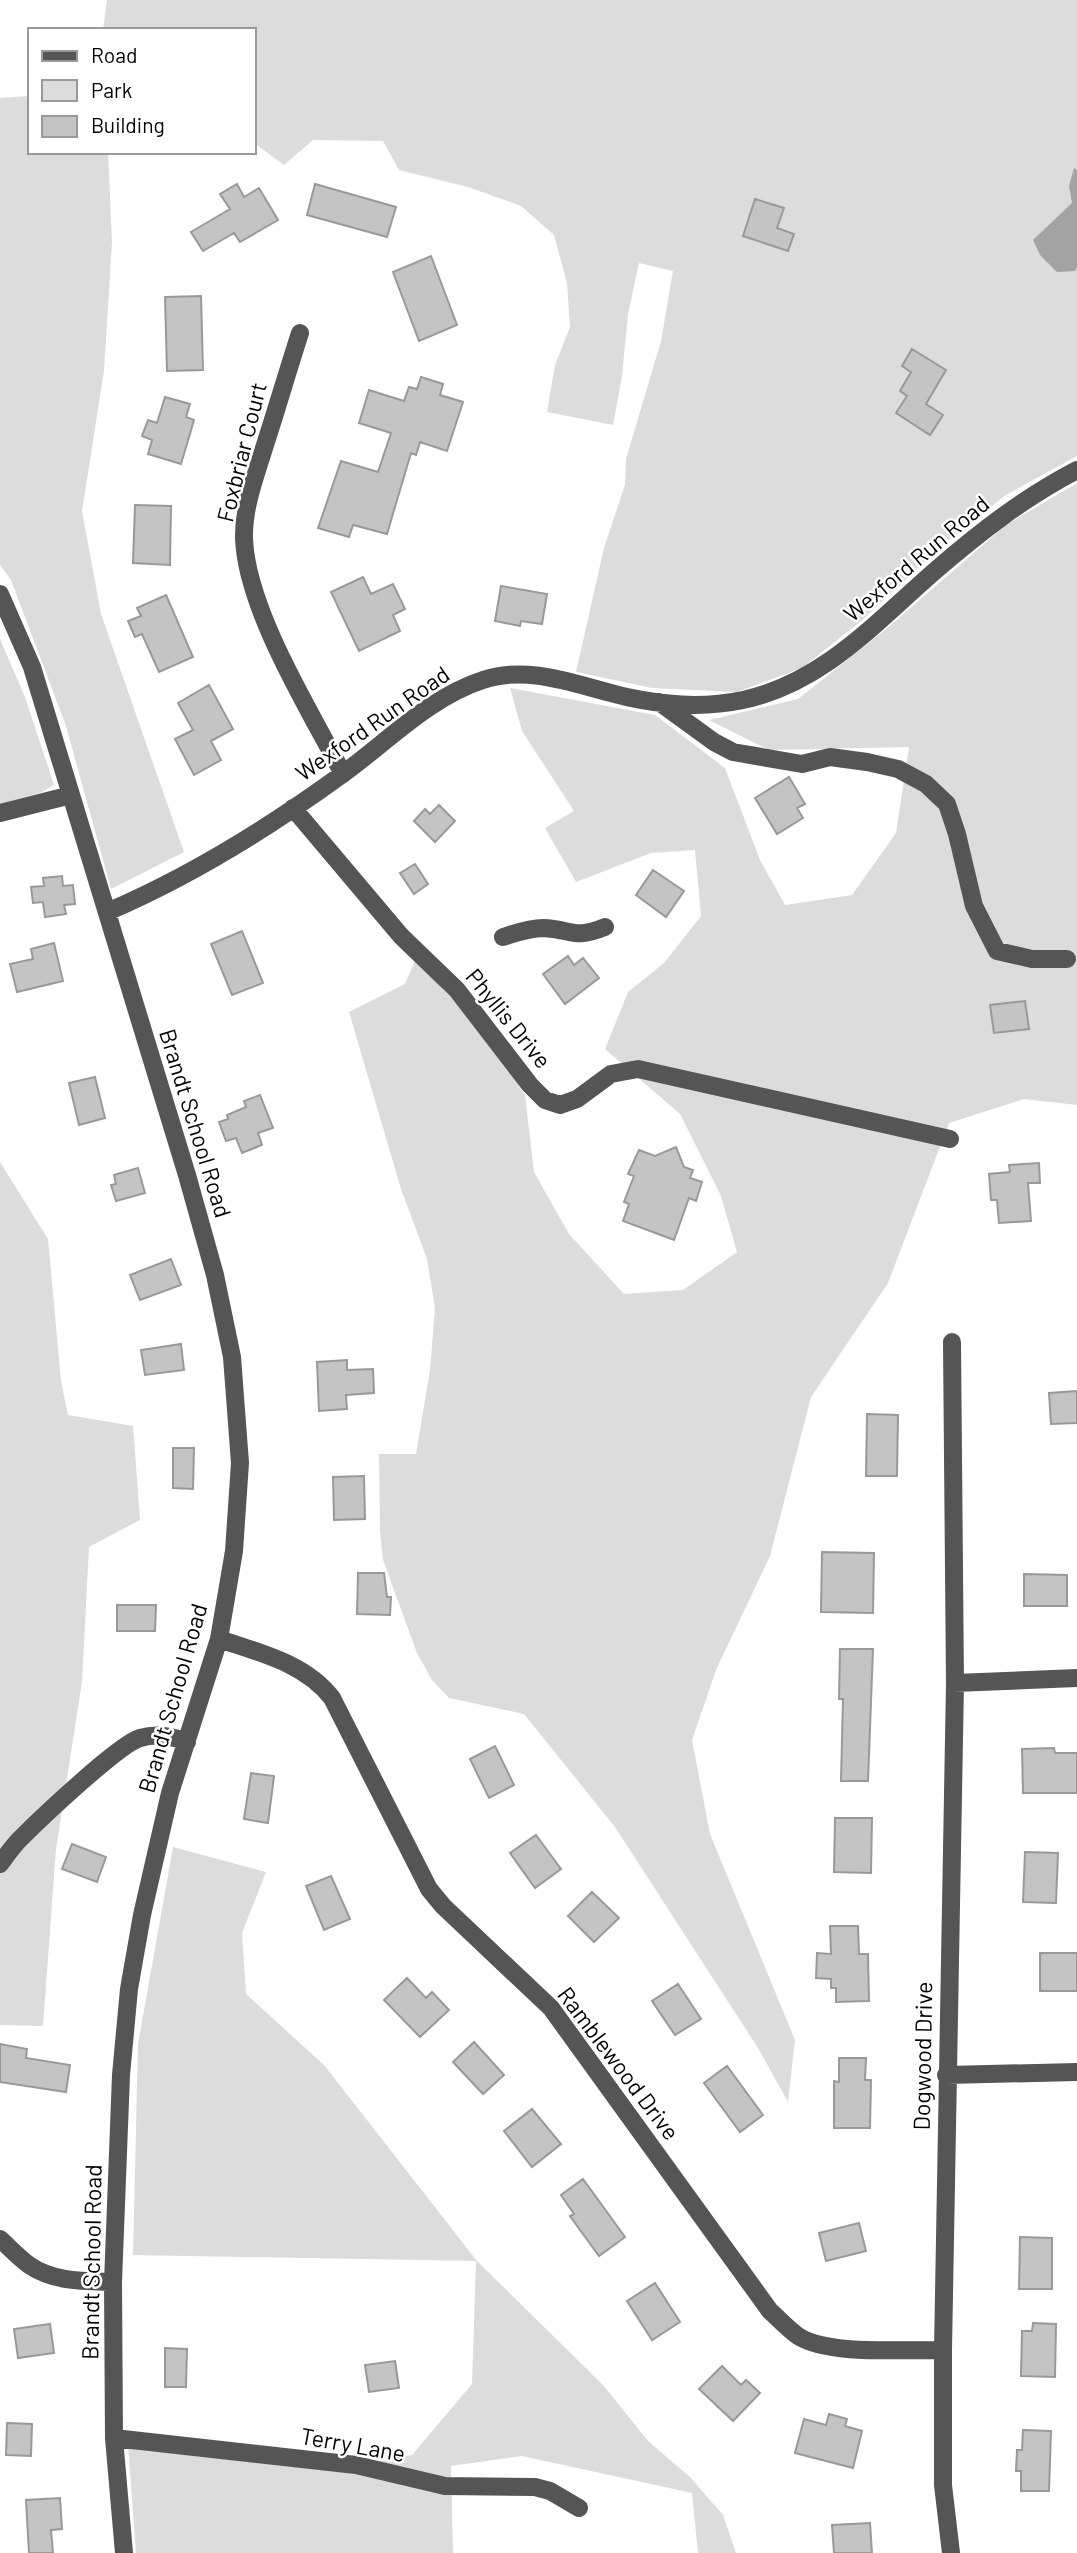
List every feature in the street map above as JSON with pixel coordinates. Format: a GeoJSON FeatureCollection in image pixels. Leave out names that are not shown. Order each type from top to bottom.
{"type":"FeatureCollection","features":[{"type":"Feature","properties":{"kind":"street","name":"Foxbriar Court"},"geometry":{"type":"LineString","coordinates":[[300,333],[250,495],[244,537],[258,601],[282,655],[343,774]]}},
{"type":"Feature","properties":{"kind":"street","name":"Wexford Run Road"},"geometry":{"type":"LineString","coordinates":[[107,912],[176,879],[293,808],[438,702],[483,680],[500,675],[521,674],[659,702],[709,704],[772,692],[807,677],[836,659],[986,528],[1042,489],[1077,470]]}},
{"type":"Feature","properties":{"kind":"street","name":"Brandt School Road"},"geometry":{"type":"LineString","coordinates":[[0,594],[32,667],[199,1214],[226,1319],[232,1357],[240,1463],[234,1550],[219,1639],[170,1793],[142,1915],[130,1989],[121,2076],[113,2282],[114,2438],[124,2553]]}},
{"type":"Feature","properties":{"kind":"street"},"geometry":{"type":"LineString","coordinates":[[659,702],[714,742],[733,752],[802,764],[830,757],[867,762],[898,769],[926,784],[947,804],[974,906],[997,951],[1032,959],[1067,959]]}},
{"type":"Feature","properties":{"kind":"street"},"geometry":{"type":"LineString","coordinates":[[0,813],[71,795]]}},
{"type":"Feature","properties":{"kind":"street","name":"Phyllis Drive"},"geometry":{"type":"LineString","coordinates":[[293,808],[401,936],[457,990],[530,1086],[545,1100],[560,1105],[577,1100],[611,1074],[638,1069],[950,1139]]}},
{"type":"Feature","properties":{"kind":"street"},"geometry":{"type":"LineString","coordinates":[[503,937],[524,930],[544,928],[585,935],[605,927]]}},
{"type":"Feature","properties":{"kind":"street","name":"Dogwood Drive"},"geometry":{"type":"LineString","coordinates":[[951,2553],[943,2485],[943,2350],[954,1683],[952,1342]]}},
{"type":"Feature","properties":{"kind":"street","name":"Ramblewood Drive"},"geometry":{"type":"LineString","coordinates":[[219,1639],[301,1669],[320,1683],[332,1699],[429,1889],[443,1906],[551,2008],[770,2311],[800,2337],[834,2348],[943,2350]]}},
{"type":"Feature","properties":{"kind":"street"},"geometry":{"type":"LineString","coordinates":[[954,1683],[1077,1678]]}},
{"type":"Feature","properties":{"kind":"street"},"geometry":{"type":"LineString","coordinates":[[0,1864],[19,1840],[118,1751],[137,1738],[169,1735],[187,1742]]}},
{"type":"Feature","properties":{"kind":"street"},"geometry":{"type":"LineString","coordinates":[[946,2075],[1077,2072]]}},
{"type":"Feature","properties":{"kind":"street"},"geometry":{"type":"LineString","coordinates":[[0,2239],[29,2265],[48,2276],[77,2281],[113,2282]]}},
{"type":"Feature","properties":{"kind":"street","name":"Terry Lane"},"geometry":{"type":"LineString","coordinates":[[114,2438],[356,2465],[445,2486],[535,2487],[550,2491],[579,2508]]}},
{"type":"Feature","properties":{"kind":"green space"},"geometry":{"type":"Polygon","coordinates":[[[107,0],[1077,0],[1077,456],[1006,495],[945,543],[860,622],[802,668],[737,692],[652,688],[576,672],[604,548],[625,485],[626,459],[661,341],[673,271],[639,263],[628,314],[622,376],[613,425],[547,412],[555,365],[570,327],[567,283],[554,235],[521,206],[468,187],[399,170],[383,141],[313,140],[284,165],[256,144],[256,28],[103,28],[107,0]]]}},
{"type":"Feature","properties":{"kind":"green space"},"geometry":{"type":"Polygon","coordinates":[[[28,96],[28,154],[108,154],[112,242],[104,371],[82,511],[101,614],[184,852],[111,889],[66,726],[11,580],[0,565],[0,98],[28,96]]]}},
{"type":"Feature","properties":{"kind":"green space"},"geometry":{"type":"Polygon","coordinates":[[[1077,483],[1077,1105],[1024,1099],[949,1123],[888,1283],[811,1397],[770,1556],[716,1670],[692,1740],[710,1834],[795,2040],[788,2102],[758,2048],[615,1827],[524,1714],[449,1698],[432,1680],[417,1653],[383,1560],[379,1454],[416,1454],[430,1370],[435,1308],[427,1259],[401,1189],[349,1012],[405,984],[415,961],[472,1018],[525,1095],[534,1172],[569,1234],[624,1294],[683,1290],[737,1252],[721,1196],[680,1114],[605,1049],[628,992],[664,963],[701,916],[695,850],[651,853],[576,882],[545,828],[574,811],[522,731],[510,688],[655,715],[725,768],[760,860],[785,905],[852,895],[896,833],[909,747],[769,750],[709,720],[798,699],[886,629],[1006,525],[1077,483]]]}},
{"type":"Feature","properties":{"kind":"green space"},"geometry":{"type":"Polygon","coordinates":[[[0,639],[25,697],[54,785],[40,793],[0,804],[0,639]]]}},
{"type":"Feature","properties":{"kind":"green space"},"geometry":{"type":"Polygon","coordinates":[[[0,1162],[48,1239],[61,1381],[68,1415],[133,1426],[140,1520],[89,1547],[82,1682],[56,1849],[43,2026],[0,2025],[0,1162]]]}},
{"type":"Feature","properties":{"kind":"green space"},"geometry":{"type":"Polygon","coordinates":[[[173,1847],[266,1872],[242,1933],[246,1994],[324,2065],[477,2261],[603,2385],[649,2442],[690,2477],[723,2515],[736,2553],[698,2553],[692,2493],[522,2456],[451,2466],[453,2553],[136,2553],[128,2445],[341,2469],[412,2455],[472,2384],[476,2261],[133,2255],[138,2044],[173,1847]]]}},
{"type":"Feature","properties":{"kind":"shaded area"},"geometry":{"type":"Polygon","coordinates":[[[1074,168],[1077,170],[1077,267],[1075,271],[1057,272],[1040,255],[1033,240],[1072,203],[1069,186],[1074,168]]]}},
{"type":"Feature","properties":{"kind":"building"},"geometry":{"type":"Polygon","coordinates":[[[237,184],[244,197],[259,188],[278,220],[240,242],[234,233],[203,251],[191,232],[230,209],[220,194],[237,184]]]}},
{"type":"Feature","properties":{"kind":"building"},"geometry":{"type":"Polygon","coordinates":[[[315,184],[396,207],[387,237],[307,215],[315,184]]]}},
{"type":"Feature","properties":{"kind":"building"},"geometry":{"type":"Polygon","coordinates":[[[755,199],[784,208],[777,228],[794,234],[788,251],[743,236],[755,199]]]}},
{"type":"Feature","properties":{"kind":"building"},"geometry":{"type":"Polygon","coordinates":[[[431,256],[457,325],[419,341],[393,272],[431,256]]]}},
{"type":"Feature","properties":{"kind":"building"},"geometry":{"type":"Polygon","coordinates":[[[201,296],[203,370],[167,371],[165,297],[201,296]]]}},
{"type":"Feature","properties":{"kind":"building"},"geometry":{"type":"Polygon","coordinates":[[[912,349],[946,370],[926,404],[943,415],[930,435],[896,413],[907,396],[900,391],[911,372],[902,366],[912,349]]]}},
{"type":"Feature","properties":{"kind":"building"},"geometry":{"type":"Polygon","coordinates":[[[421,377],[443,384],[440,395],[463,402],[447,451],[420,442],[416,455],[411,453],[387,534],[353,525],[349,537],[318,528],[341,461],[378,472],[391,433],[359,423],[369,390],[404,401],[409,387],[417,389],[421,377]]]}},
{"type":"Feature","properties":{"kind":"building"},"geometry":{"type":"Polygon","coordinates":[[[165,397],[190,404],[186,417],[194,420],[181,464],[148,454],[152,440],[142,436],[148,420],[157,423],[165,397]]]}},
{"type":"Feature","properties":{"kind":"building"},"geometry":{"type":"Polygon","coordinates":[[[135,505],[171,506],[170,565],[133,563],[135,505]]]}},
{"type":"Feature","properties":{"kind":"building"},"geometry":{"type":"Polygon","coordinates":[[[363,577],[371,594],[393,584],[405,609],[393,615],[400,631],[359,651],[331,592],[363,577]]]}},
{"type":"Feature","properties":{"kind":"building"},"geometry":{"type":"Polygon","coordinates":[[[501,586],[547,594],[542,624],[521,621],[520,626],[495,621],[501,586]]]}},
{"type":"Feature","properties":{"kind":"building"},"geometry":{"type":"Polygon","coordinates":[[[166,595],[193,657],[159,672],[142,634],[135,637],[128,621],[141,616],[137,608],[166,595]]]}},
{"type":"Feature","properties":{"kind":"building"},"geometry":{"type":"Polygon","coordinates":[[[209,685],[233,729],[211,741],[221,760],[194,775],[175,739],[193,730],[178,703],[209,685]]]}},
{"type":"Feature","properties":{"kind":"building"},"geometry":{"type":"Polygon","coordinates":[[[789,777],[805,804],[797,808],[803,818],[777,834],[755,798],[789,777]]]}},
{"type":"Feature","properties":{"kind":"building"},"geometry":{"type":"Polygon","coordinates":[[[439,805],[455,821],[435,842],[414,821],[425,809],[430,814],[439,805]]]}},
{"type":"Feature","properties":{"kind":"building"},"geometry":{"type":"Polygon","coordinates":[[[415,864],[428,884],[414,894],[400,873],[415,864]]]}},
{"type":"Feature","properties":{"kind":"building"},"geometry":{"type":"Polygon","coordinates":[[[653,870],[684,891],[666,917],[636,895],[653,870]]]}},
{"type":"Feature","properties":{"kind":"building"},"geometry":{"type":"Polygon","coordinates":[[[62,876],[63,886],[73,885],[75,904],[64,905],[66,914],[45,917],[43,902],[33,903],[31,887],[44,886],[43,878],[62,876]]]}},
{"type":"Feature","properties":{"kind":"building"},"geometry":{"type":"Polygon","coordinates":[[[242,931],[263,983],[232,995],[211,944],[242,931]]]}},
{"type":"Feature","properties":{"kind":"building"},"geometry":{"type":"Polygon","coordinates":[[[54,943],[63,981],[17,992],[10,964],[33,959],[31,949],[54,943]]]}},
{"type":"Feature","properties":{"kind":"building"},"geometry":{"type":"Polygon","coordinates":[[[568,956],[574,965],[583,958],[599,978],[565,1004],[543,974],[568,956]]]}},
{"type":"Feature","properties":{"kind":"building"},"geometry":{"type":"Polygon","coordinates":[[[1025,1001],[1029,1029],[994,1033],[990,1005],[1025,1001]]]}},
{"type":"Feature","properties":{"kind":"building"},"geometry":{"type":"Polygon","coordinates":[[[95,1077],[105,1118],[79,1125],[69,1083],[95,1077]]]}},
{"type":"Feature","properties":{"kind":"building"},"geometry":{"type":"Polygon","coordinates":[[[260,1095],[273,1128],[258,1133],[262,1145],[242,1153],[236,1138],[226,1141],[219,1122],[228,1119],[227,1115],[246,1107],[244,1101],[260,1095]]]}},
{"type":"Feature","properties":{"kind":"building"},"geometry":{"type":"Polygon","coordinates":[[[676,1147],[684,1167],[693,1170],[690,1178],[702,1182],[696,1201],[689,1198],[674,1240],[623,1221],[629,1204],[624,1202],[634,1176],[628,1174],[639,1150],[655,1156],[676,1147]]]}},
{"type":"Feature","properties":{"kind":"building"},"geometry":{"type":"Polygon","coordinates":[[[1039,1163],[1040,1183],[1028,1183],[1031,1221],[999,1223],[997,1200],[991,1200],[989,1174],[1010,1172],[1009,1165],[1039,1163]]]}},
{"type":"Feature","properties":{"kind":"building"},"geometry":{"type":"Polygon","coordinates":[[[138,1168],[145,1193],[116,1201],[111,1185],[116,1184],[114,1175],[138,1168]]]}},
{"type":"Feature","properties":{"kind":"building"},"geometry":{"type":"Polygon","coordinates":[[[171,1259],[181,1285],[140,1300],[130,1275],[171,1259]]]}},
{"type":"Feature","properties":{"kind":"building"},"geometry":{"type":"Polygon","coordinates":[[[181,1344],[184,1370],[145,1375],[141,1350],[181,1344]]]}},
{"type":"Feature","properties":{"kind":"building"},"geometry":{"type":"Polygon","coordinates":[[[347,1360],[347,1370],[373,1369],[374,1393],[346,1395],[347,1409],[319,1411],[317,1362],[347,1360]]]}},
{"type":"Feature","properties":{"kind":"building"},"geometry":{"type":"Polygon","coordinates":[[[1077,1391],[1077,1423],[1051,1424],[1049,1393],[1077,1391]]]}},
{"type":"Feature","properties":{"kind":"building"},"geometry":{"type":"Polygon","coordinates":[[[867,1414],[898,1415],[897,1476],[866,1476],[867,1414]]]}},
{"type":"Feature","properties":{"kind":"building"},"geometry":{"type":"Polygon","coordinates":[[[173,1448],[194,1448],[193,1489],[173,1488],[173,1448]]]}},
{"type":"Feature","properties":{"kind":"building"},"geometry":{"type":"Polygon","coordinates":[[[364,1476],[365,1519],[334,1520],[333,1477],[364,1476]]]}},
{"type":"Feature","properties":{"kind":"building"},"geometry":{"type":"Polygon","coordinates":[[[822,1552],[874,1553],[873,1613],[821,1612],[822,1552]]]}},
{"type":"Feature","properties":{"kind":"building"},"geometry":{"type":"Polygon","coordinates":[[[358,1573],[384,1573],[387,1597],[391,1597],[390,1615],[357,1614],[358,1573]]]}},
{"type":"Feature","properties":{"kind":"building"},"geometry":{"type":"Polygon","coordinates":[[[1024,1574],[1067,1575],[1067,1606],[1024,1606],[1024,1574]]]}},
{"type":"Feature","properties":{"kind":"building"},"geometry":{"type":"Polygon","coordinates":[[[117,1605],[156,1605],[155,1631],[117,1631],[117,1605]]]}},
{"type":"Feature","properties":{"kind":"building"},"geometry":{"type":"Polygon","coordinates":[[[840,1649],[873,1649],[868,1781],[841,1781],[843,1699],[839,1699],[840,1649]]]}},
{"type":"Feature","properties":{"kind":"building"},"geometry":{"type":"Polygon","coordinates":[[[495,1746],[514,1785],[489,1798],[470,1759],[495,1746]]]}},
{"type":"Feature","properties":{"kind":"building"},"geometry":{"type":"Polygon","coordinates":[[[1054,1748],[1055,1753],[1077,1753],[1077,1793],[1023,1793],[1022,1749],[1054,1748]]]}},
{"type":"Feature","properties":{"kind":"building"},"geometry":{"type":"Polygon","coordinates":[[[251,1773],[274,1776],[268,1823],[244,1819],[251,1773]]]}},
{"type":"Feature","properties":{"kind":"building"},"geometry":{"type":"Polygon","coordinates":[[[835,1818],[872,1818],[871,1873],[834,1872],[835,1818]]]}},
{"type":"Feature","properties":{"kind":"building"},"geometry":{"type":"Polygon","coordinates":[[[536,1835],[561,1869],[535,1888],[510,1853],[536,1835]]]}},
{"type":"Feature","properties":{"kind":"building"},"geometry":{"type":"Polygon","coordinates":[[[72,1844],[106,1857],[97,1882],[62,1869],[72,1844]]]}},
{"type":"Feature","properties":{"kind":"building"},"geometry":{"type":"Polygon","coordinates":[[[1025,1852],[1058,1853],[1056,1903],[1023,1902],[1025,1852]]]}},
{"type":"Feature","properties":{"kind":"building"},"geometry":{"type":"Polygon","coordinates":[[[331,1876],[350,1919],[324,1930],[306,1886],[331,1876]]]}},
{"type":"Feature","properties":{"kind":"building"},"geometry":{"type":"Polygon","coordinates":[[[592,1892],[619,1918],[594,1942],[568,1916],[592,1892]]]}},
{"type":"Feature","properties":{"kind":"building"},"geometry":{"type":"Polygon","coordinates":[[[830,1926],[858,1926],[859,1954],[868,1954],[869,2001],[836,2002],[836,1988],[831,1988],[831,1979],[816,1978],[817,1953],[831,1954],[830,1926]]]}},
{"type":"Feature","properties":{"kind":"building"},"geometry":{"type":"Polygon","coordinates":[[[1040,1953],[1077,1953],[1077,1991],[1040,1991],[1040,1953]]]}},
{"type":"Feature","properties":{"kind":"building"},"geometry":{"type":"Polygon","coordinates":[[[407,1978],[426,1998],[432,1992],[449,2010],[420,2037],[384,2000],[407,1978]]]}},
{"type":"Feature","properties":{"kind":"building"},"geometry":{"type":"Polygon","coordinates":[[[678,1984],[701,2019],[675,2035],[652,2001],[678,1984]]]}},
{"type":"Feature","properties":{"kind":"building"},"geometry":{"type":"Polygon","coordinates":[[[474,2042],[504,2075],[483,2094],[453,2062],[474,2042]]]}},
{"type":"Feature","properties":{"kind":"building"},"geometry":{"type":"Polygon","coordinates":[[[0,2044],[27,2049],[26,2058],[70,2065],[66,2092],[0,2082],[0,2044]]]}},
{"type":"Feature","properties":{"kind":"building"},"geometry":{"type":"Polygon","coordinates":[[[839,2058],[866,2058],[865,2080],[871,2080],[870,2128],[834,2128],[834,2081],[839,2082],[839,2058]]]}},
{"type":"Feature","properties":{"kind":"building"},"geometry":{"type":"Polygon","coordinates":[[[727,2066],[763,2115],[740,2132],[704,2083],[727,2066]]]}},
{"type":"Feature","properties":{"kind":"building"},"geometry":{"type":"Polygon","coordinates":[[[532,2109],[561,2144],[532,2167],[504,2131],[532,2109]]]}},
{"type":"Feature","properties":{"kind":"building"},"geometry":{"type":"Polygon","coordinates":[[[583,2179],[625,2237],[599,2256],[570,2216],[574,2214],[561,2195],[583,2179]]]}},
{"type":"Feature","properties":{"kind":"building"},"geometry":{"type":"Polygon","coordinates":[[[859,2223],[866,2251],[826,2261],[819,2233],[859,2223]]]}},
{"type":"Feature","properties":{"kind":"building"},"geometry":{"type":"Polygon","coordinates":[[[1020,2237],[1052,2238],[1052,2289],[1019,2289],[1020,2237]]]}},
{"type":"Feature","properties":{"kind":"building"},"geometry":{"type":"Polygon","coordinates":[[[655,2283],[680,2322],[652,2340],[627,2301],[655,2283]]]}},
{"type":"Feature","properties":{"kind":"building"},"geometry":{"type":"Polygon","coordinates":[[[1033,2323],[1056,2324],[1055,2377],[1021,2376],[1022,2331],[1032,2331],[1033,2323]]]}},
{"type":"Feature","properties":{"kind":"building"},"geometry":{"type":"Polygon","coordinates":[[[50,2324],[54,2353],[18,2358],[14,2329],[50,2324]]]}},
{"type":"Feature","properties":{"kind":"building"},"geometry":{"type":"Polygon","coordinates":[[[165,2348],[187,2349],[186,2387],[165,2387],[165,2348]]]}},
{"type":"Feature","properties":{"kind":"building"},"geometry":{"type":"Polygon","coordinates":[[[395,2361],[399,2388],[369,2392],[365,2365],[395,2361]]]}},
{"type":"Feature","properties":{"kind":"building"},"geometry":{"type":"Polygon","coordinates":[[[722,2366],[741,2385],[746,2380],[760,2393],[733,2421],[699,2389],[722,2366]]]}},
{"type":"Feature","properties":{"kind":"building"},"geometry":{"type":"Polygon","coordinates":[[[829,2414],[847,2419],[845,2426],[862,2431],[853,2468],[795,2453],[804,2419],[826,2425],[829,2414]]]}},
{"type":"Feature","properties":{"kind":"building"},"geometry":{"type":"Polygon","coordinates":[[[7,2423],[32,2424],[31,2456],[6,2455],[7,2423]]]}},
{"type":"Feature","properties":{"kind":"building"},"geometry":{"type":"Polygon","coordinates":[[[1023,2430],[1051,2431],[1049,2491],[1021,2491],[1021,2471],[1016,2471],[1017,2450],[1022,2450],[1023,2430]]]}},
{"type":"Feature","properties":{"kind":"building"},"geometry":{"type":"Polygon","coordinates":[[[60,2498],[62,2529],[51,2530],[53,2553],[29,2553],[26,2500],[60,2498]]]}},
{"type":"Feature","properties":{"kind":"building"},"geometry":{"type":"Polygon","coordinates":[[[870,2523],[872,2553],[834,2553],[832,2525],[870,2523]]]}}]}
